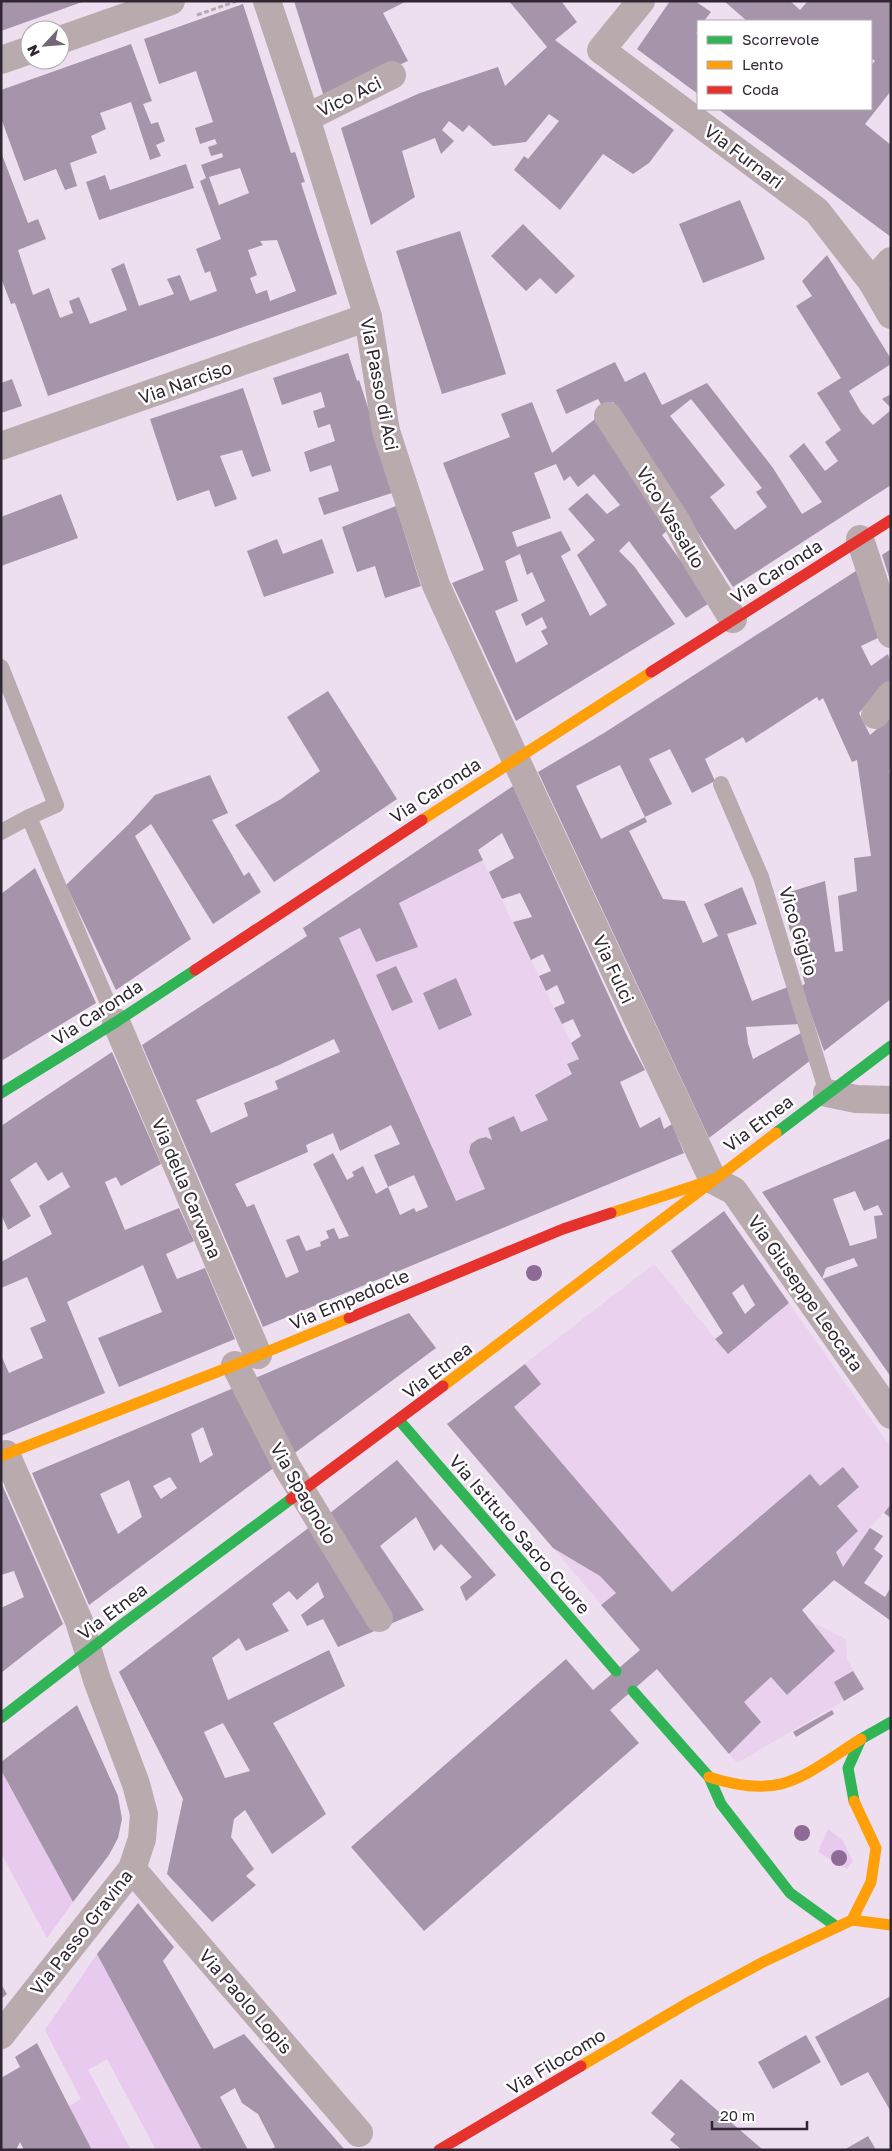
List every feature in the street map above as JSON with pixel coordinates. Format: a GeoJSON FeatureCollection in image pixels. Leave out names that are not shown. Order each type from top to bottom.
{"type":"FeatureCollection","features":[{"type":"Feature","properties":{"kind":"main road","name":"Via Caronda"},"geometry":{"type":"LineString","coordinates":[[1,1094],[116,1022],[515,758],[891,520]]}},
{"type":"Feature","properties":{"kind":"main road","name":"Via Etnea"},"geometry":{"type":"LineString","coordinates":[[1,1718],[399,1420],[891,1046]]}},
{"type":"Feature","properties":{"kind":"main road","name":"Via Empedocle"},"geometry":{"type":"LineString","coordinates":[[4,1455],[246,1360],[563,1229],[713,1180]]}},
{"type":"Feature","properties":{"kind":"main road","name":"Via Istituto Sacro Cuore"},"geometry":{"type":"LineString","coordinates":[[399,1420],[616,1671]]}},
{"type":"Feature","properties":{"kind":"main road"},"geometry":{"type":"LineString","coordinates":[[633,1690],[708,1778],[722,1804],[790,1893],[837,1927]]}},
{"type":"Feature","properties":{"kind":"main road"},"geometry":{"type":"LineString","coordinates":[[708,1778],[734,1785],[776,1786],[805,1773],[891,1722]]}},
{"type":"Feature","properties":{"kind":"main road"},"geometry":{"type":"LineString","coordinates":[[861,1739],[848,1768],[852,1797],[876,1848],[872,1882],[852,1920],[891,1925]]}},
{"type":"Feature","properties":{"kind":"main road","name":"Via Filocomo"},"geometry":{"type":"LineString","coordinates":[[439,2150],[690,2002],[763,1962],[852,1920]]}},
{"type":"Feature","properties":{"kind":"street"},"geometry":{"type":"LineString","coordinates":[[70,36],[171,1]]}},
{"type":"Feature","properties":{"kind":"street","name":"Via Passo di Aci"},"geometry":{"type":"LineString","coordinates":[[267,1],[306,118],[368,318],[386,431],[436,585],[515,758]]}},
{"type":"Feature","properties":{"kind":"street","name":"Via Furnari"},"geometry":{"type":"LineString","coordinates":[[641,1],[601,50],[817,211],[872,282],[891,315]]}},
{"type":"Feature","properties":{"kind":"street"},"geometry":{"type":"LineString","coordinates":[[1,60],[20,53]]}},
{"type":"Feature","properties":{"kind":"street","name":"Vico Aci"},"geometry":{"type":"LineString","coordinates":[[306,118],[392,75]]}},
{"type":"Feature","properties":{"kind":"street"},"geometry":{"type":"LineString","coordinates":[[872,282],[891,261]]}},
{"type":"Feature","properties":{"kind":"street","name":"Via Narciso"},"geometry":{"type":"LineString","coordinates":[[1,446],[368,318]]}},
{"type":"Feature","properties":{"kind":"street","name":"Vico Vassallo"},"geometry":{"type":"LineString","coordinates":[[608,416],[678,524],[692,553],[733,619]]}},
{"type":"Feature","properties":{"kind":"street"},"geometry":{"type":"LineString","coordinates":[[860,539],[891,634]]}},
{"type":"Feature","properties":{"kind":"street","name":"Via Fulci"},"geometry":{"type":"LineString","coordinates":[[515,758],[713,1180]]}},
{"type":"Feature","properties":{"kind":"street","name":"Via della Carvana"},"geometry":{"type":"LineString","coordinates":[[116,1022],[246,1360]]}},
{"type":"Feature","properties":{"kind":"street"},"geometry":{"type":"LineString","coordinates":[[827,1093],[856,1098],[891,1100]]}},
{"type":"Feature","properties":{"kind":"street","name":"Via Giuseppe Leocata"},"geometry":{"type":"LineString","coordinates":[[713,1180],[734,1191],[891,1415]]}},
{"type":"Feature","properties":{"kind":"street","name":"Via Spagnolo"},"geometry":{"type":"LineString","coordinates":[[246,1360],[301,1492],[379,1618]]}},
{"type":"Feature","properties":{"kind":"street","name":"Via Passo Gravina"},"geometry":{"type":"LineString","coordinates":[[1,2035],[132,1869],[142,1839],[144,1814],[136,1784],[87,1652],[79,1621],[4,1455]]}},
{"type":"Feature","properties":{"kind":"street","name":"Via Paolo Lopis"},"geometry":{"type":"LineString","coordinates":[[132,1869],[359,2133]]}},
{"type":"Feature","properties":{"kind":"lane"},"geometry":{"type":"LineString","coordinates":[[1,667],[56,805],[1,832]]}},
{"type":"Feature","properties":{"kind":"lane","name":"Vico Giglio"},"geometry":{"type":"LineString","coordinates":[[721,784],[761,877],[827,1093]]}},
{"type":"Feature","properties":{"kind":"lane"},"geometry":{"type":"LineString","coordinates":[[29,817],[116,1022]]}},
{"type":"Feature","properties":{"kind":"shaded area"},"geometry":{"type":"Polygon","coordinates":[[[463,820],[579,1059],[627,1177],[447,1251],[303,928],[463,820]]]}},
{"type":"Feature","properties":{"kind":"shaded area"},"geometry":{"type":"Polygon","coordinates":[[[654,1264],[728,1354],[789,1303],[891,1448],[891,1504],[870,1528],[834,1580],[802,1610],[812,1622],[846,1639],[847,1660],[864,1689],[737,1763],[447,1424],[654,1264]]]}},
{"type":"Feature","properties":{"kind":"shaded area"},"geometry":{"type":"Polygon","coordinates":[[[1,1770],[73,1902],[47,1938],[1,1853],[1,1770]]]}},
{"type":"Feature","properties":{"kind":"shaded area"},"geometry":{"type":"Polygon","coordinates":[[[828,1829],[843,1841],[853,1861],[847,1869],[818,1852],[828,1829]]]}},
{"type":"Feature","properties":{"kind":"shaded area"},"geometry":{"type":"Polygon","coordinates":[[[97,1954],[202,2150],[156,2150],[107,2059],[88,2070],[131,2150],[92,2150],[69,2106],[81,2099],[45,2030],[97,1954]]]}},
{"type":"Feature","properties":{"kind":"building"},"geometry":{"type":"Polygon","coordinates":[[[1,1],[85,1],[32,20],[20,20],[20,24],[1,31],[1,1]]]}},
{"type":"Feature","properties":{"kind":"building"},"geometry":{"type":"Polygon","coordinates":[[[294,1],[407,1],[383,13],[408,61],[324,97],[294,1]]]}},
{"type":"Feature","properties":{"kind":"building"},"geometry":{"type":"Polygon","coordinates":[[[509,1],[561,1],[577,22],[555,40],[674,130],[649,163],[633,174],[603,154],[560,210],[514,170],[524,156],[528,159],[559,121],[549,114],[526,142],[493,146],[469,125],[463,132],[449,121],[442,130],[454,141],[441,154],[435,138],[402,151],[415,197],[371,225],[341,128],[420,93],[498,67],[505,86],[547,47],[509,1]]]}},
{"type":"Feature","properties":{"kind":"building"},"geometry":{"type":"Polygon","coordinates":[[[670,1],[695,1],[711,12],[705,20],[697,20],[697,93],[637,49],[670,1]]]}},
{"type":"Feature","properties":{"kind":"building"},"geometry":{"type":"Polygon","coordinates":[[[724,1],[790,1],[800,10],[808,1],[891,1],[891,91],[865,124],[891,145],[891,237],[719,110],[872,110],[872,64],[875,61],[872,59],[872,20],[746,20],[724,1]]]}},
{"type":"Feature","properties":{"kind":"building"},"geometry":{"type":"Polygon","coordinates":[[[243,4],[291,153],[295,152],[305,182],[301,183],[337,294],[48,396],[15,303],[11,304],[1,278],[1,152],[28,223],[38,219],[46,239],[18,250],[33,295],[49,288],[60,318],[73,313],[69,301],[79,297],[90,324],[127,310],[111,269],[124,263],[139,306],[174,294],[167,279],[180,275],[190,301],[217,291],[210,271],[205,273],[196,249],[221,239],[200,181],[206,178],[201,165],[223,157],[222,153],[211,156],[208,147],[217,144],[215,139],[200,144],[195,128],[213,122],[196,71],[159,84],[144,39],[243,4]],[[240,168],[209,177],[219,205],[249,193],[240,168]],[[277,240],[260,241],[263,245],[248,250],[257,275],[250,278],[256,294],[267,290],[270,301],[296,291],[277,240]]]}},
{"type":"Feature","properties":{"kind":"building"},"geometry":{"type":"Polygon","coordinates":[[[131,44],[152,101],[143,104],[151,124],[158,122],[165,141],[156,145],[161,156],[150,160],[131,102],[100,113],[106,129],[91,136],[97,153],[70,163],[77,186],[65,190],[56,169],[24,181],[1,118],[1,90],[58,70],[70,70],[70,66],[131,44]]]}},
{"type":"Feature","properties":{"kind":"building"},"geometry":{"type":"Polygon","coordinates":[[[186,164],[194,188],[99,220],[86,182],[105,175],[110,190],[186,164]]]}},
{"type":"Feature","properties":{"kind":"building"},"geometry":{"type":"Polygon","coordinates":[[[740,200],[765,259],[703,283],[679,224],[740,200]]]}},
{"type":"Feature","properties":{"kind":"building"},"geometry":{"type":"Polygon","coordinates":[[[523,224],[575,276],[556,294],[540,278],[526,291],[491,256],[523,224]]]}},
{"type":"Feature","properties":{"kind":"building"},"geometry":{"type":"Polygon","coordinates":[[[460,231],[506,374],[442,394],[396,251],[460,231]]]}},
{"type":"Feature","properties":{"kind":"building"},"geometry":{"type":"Polygon","coordinates":[[[827,255],[891,359],[891,364],[849,391],[861,412],[873,425],[891,410],[891,485],[733,587],[613,402],[602,406],[598,399],[566,414],[556,390],[615,362],[625,382],[645,372],[662,405],[707,383],[773,468],[802,514],[822,502],[789,456],[804,443],[825,471],[838,461],[825,442],[841,430],[817,393],[841,378],[796,306],[812,296],[802,281],[827,255]],[[691,399],[670,416],[725,485],[710,497],[735,530],[767,507],[756,492],[762,488],[691,399]]]}},
{"type":"Feature","properties":{"kind":"building"},"geometry":{"type":"Polygon","coordinates":[[[348,353],[375,429],[372,430],[392,493],[324,515],[318,498],[339,491],[331,465],[310,472],[304,452],[335,441],[330,424],[318,428],[313,411],[325,407],[321,392],[282,405],[273,378],[348,353]]]}},
{"type":"Feature","properties":{"kind":"building"},"geometry":{"type":"Polygon","coordinates":[[[12,379],[22,406],[1,413],[1,383],[12,379]]]}},
{"type":"Feature","properties":{"kind":"building"},"geometry":{"type":"Polygon","coordinates":[[[243,388],[271,471],[252,477],[242,450],[220,456],[237,499],[215,507],[209,490],[177,501],[150,419],[243,388]]]}},
{"type":"Feature","properties":{"kind":"building"},"geometry":{"type":"Polygon","coordinates":[[[891,394],[891,408],[882,399],[891,394]]]}},
{"type":"Feature","properties":{"kind":"building"},"geometry":{"type":"Polygon","coordinates":[[[532,402],[552,453],[595,419],[673,526],[662,535],[711,602],[686,618],[629,541],[619,551],[634,566],[675,624],[516,721],[452,583],[484,570],[443,463],[510,437],[501,414],[532,402]],[[556,464],[534,473],[551,518],[512,532],[517,547],[561,531],[571,550],[561,556],[590,616],[607,605],[577,555],[595,540],[568,509],[587,493],[607,514],[620,505],[594,474],[578,487],[570,476],[564,481],[556,464]],[[520,554],[505,561],[518,601],[495,611],[516,663],[548,644],[541,631],[547,628],[542,617],[526,626],[521,614],[545,601],[532,572],[527,575],[520,554]]]}},
{"type":"Feature","properties":{"kind":"building"},"geometry":{"type":"Polygon","coordinates":[[[61,494],[78,538],[1,566],[1,517],[61,494]]]}},
{"type":"Feature","properties":{"kind":"building"},"geometry":{"type":"Polygon","coordinates":[[[396,506],[421,586],[385,598],[375,566],[357,572],[342,527],[396,506]]]}},
{"type":"Feature","properties":{"kind":"building"},"geometry":{"type":"Polygon","coordinates":[[[277,539],[283,554],[322,539],[334,573],[264,597],[247,551],[277,539]]]}},
{"type":"Feature","properties":{"kind":"building"},"geometry":{"type":"Polygon","coordinates":[[[891,549],[891,580],[890,580],[882,555],[891,549]]]}},
{"type":"Feature","properties":{"kind":"building"},"geometry":{"type":"Polygon","coordinates":[[[859,569],[882,636],[861,646],[871,666],[888,654],[891,663],[891,686],[879,690],[859,713],[870,735],[891,717],[891,769],[889,770],[891,779],[891,999],[824,1051],[801,986],[805,984],[780,895],[825,881],[835,952],[843,951],[838,896],[857,891],[854,858],[871,856],[857,760],[852,762],[823,698],[819,701],[817,697],[746,743],[743,737],[705,759],[715,781],[692,793],[670,749],[649,759],[672,804],[645,817],[647,822],[629,831],[663,899],[685,901],[703,943],[718,936],[704,904],[742,887],[757,924],[727,934],[752,1001],[788,987],[800,1024],[746,1027],[753,1059],[801,1033],[811,1060],[709,1138],[538,772],[604,733],[859,569]],[[620,765],[576,786],[601,839],[645,817],[620,765]]]}},
{"type":"Feature","properties":{"kind":"building"},"geometry":{"type":"Polygon","coordinates":[[[328,691],[397,799],[274,882],[235,825],[281,799],[320,771],[287,717],[328,691]]]}},
{"type":"Feature","properties":{"kind":"building"},"geometry":{"type":"Polygon","coordinates":[[[210,775],[228,813],[212,820],[244,876],[249,872],[261,892],[213,924],[151,824],[135,836],[191,939],[116,990],[66,885],[129,824],[155,795],[210,775]]]}},
{"type":"Feature","properties":{"kind":"building"},"geometry":{"type":"Polygon","coordinates":[[[513,786],[627,1036],[645,1070],[620,1082],[640,1128],[660,1117],[664,1129],[672,1124],[684,1153],[263,1327],[142,1045],[307,936],[303,928],[513,786]],[[502,833],[478,850],[483,860],[399,903],[418,947],[376,962],[360,928],[339,938],[456,1201],[485,1189],[469,1152],[471,1144],[478,1139],[486,1137],[492,1140],[488,1128],[514,1116],[521,1132],[548,1120],[535,1095],[572,1074],[567,1064],[579,1059],[571,1043],[581,1036],[573,1019],[562,1024],[554,1008],[565,1003],[557,985],[546,991],[539,976],[551,971],[543,954],[531,960],[513,922],[532,917],[520,893],[502,899],[489,872],[514,858],[502,833]],[[334,1039],[279,1065],[196,1100],[211,1133],[248,1116],[244,1103],[278,1089],[275,1081],[340,1052],[334,1039]],[[391,1125],[340,1151],[333,1133],[306,1145],[308,1152],[235,1184],[247,1207],[254,1204],[286,1278],[299,1272],[286,1240],[299,1235],[306,1251],[321,1246],[320,1242],[329,1238],[326,1231],[334,1228],[339,1239],[349,1236],[313,1164],[333,1153],[347,1180],[354,1176],[352,1172],[363,1166],[376,1194],[388,1187],[374,1155],[400,1144],[391,1125]],[[414,1175],[388,1187],[400,1215],[414,1208],[416,1212],[428,1207],[414,1175]]]}},
{"type":"Feature","properties":{"kind":"building"},"geometry":{"type":"Polygon","coordinates":[[[35,868],[96,1003],[3,1060],[1,1057],[1,894],[35,868]]]}},
{"type":"Feature","properties":{"kind":"building"},"geometry":{"type":"Polygon","coordinates":[[[396,966],[413,1002],[392,1011],[376,975],[396,966]]]}},
{"type":"Feature","properties":{"kind":"building"},"geometry":{"type":"Polygon","coordinates":[[[456,978],[472,1015],[439,1030],[423,993],[456,978]]]}},
{"type":"Feature","properties":{"kind":"building"},"geometry":{"type":"Polygon","coordinates":[[[112,1052],[161,1164],[121,1186],[116,1177],[105,1182],[125,1230],[179,1208],[194,1241],[166,1254],[177,1279],[205,1268],[235,1339],[119,1387],[98,1338],[162,1312],[143,1265],[67,1302],[105,1393],[1,1436],[1,1355],[9,1373],[43,1358],[30,1328],[46,1321],[27,1277],[1,1288],[1,1262],[52,1234],[39,1206],[70,1187],[62,1172],[48,1181],[36,1162],[10,1180],[31,1216],[8,1230],[1,1214],[1,1126],[112,1052]]]}},
{"type":"Feature","properties":{"kind":"building"},"geometry":{"type":"Polygon","coordinates":[[[891,1138],[891,1377],[823,1279],[858,1266],[854,1258],[826,1268],[822,1278],[762,1192],[891,1138]],[[855,1191],[833,1199],[850,1246],[877,1238],[874,1216],[883,1215],[878,1205],[864,1211],[855,1191]]]}},
{"type":"Feature","properties":{"kind":"building"},"geometry":{"type":"Polygon","coordinates":[[[724,1211],[789,1303],[728,1354],[715,1339],[723,1333],[671,1251],[724,1211]],[[743,1284],[732,1293],[745,1314],[755,1305],[743,1284]]]}},
{"type":"Feature","properties":{"kind":"building"},"geometry":{"type":"Polygon","coordinates":[[[409,1313],[436,1348],[292,1455],[253,1379],[409,1313]]]}},
{"type":"Feature","properties":{"kind":"building"},"geometry":{"type":"Polygon","coordinates":[[[525,1364],[541,1384],[514,1407],[672,1592],[810,1474],[820,1486],[843,1467],[859,1487],[837,1506],[858,1531],[836,1552],[843,1567],[870,1528],[883,1536],[874,1549],[883,1556],[864,1583],[885,1597],[891,1587],[891,1621],[834,1580],[802,1610],[835,1651],[787,1695],[771,1677],[744,1702],[761,1722],[729,1754],[657,1669],[610,1710],[639,1743],[424,1931],[351,1847],[566,1659],[593,1690],[640,1650],[601,1605],[616,1593],[600,1576],[553,1548],[447,1424],[525,1364]]]}},
{"type":"Feature","properties":{"kind":"building"},"geometry":{"type":"Polygon","coordinates":[[[236,1387],[275,1467],[89,1605],[32,1473],[236,1387]],[[203,1427],[191,1434],[200,1463],[213,1455],[203,1427]],[[170,1477],[153,1486],[161,1499],[177,1488],[170,1477]],[[129,1480],[100,1494],[118,1534],[142,1517],[129,1480]]]}},
{"type":"Feature","properties":{"kind":"building"},"geometry":{"type":"Polygon","coordinates":[[[397,1460],[496,1575],[466,1601],[460,1587],[472,1577],[441,1544],[434,1551],[416,1517],[380,1546],[424,1610],[390,1624],[325,1517],[397,1460]]]}},
{"type":"Feature","properties":{"kind":"building"},"geometry":{"type":"Polygon","coordinates":[[[1,1482],[63,1624],[1,1673],[1,1608],[24,1597],[14,1571],[1,1575],[1,1482]]]}},
{"type":"Feature","properties":{"kind":"building"},"geometry":{"type":"Polygon","coordinates":[[[891,1504],[891,1518],[884,1513],[891,1504]]]}},
{"type":"Feature","properties":{"kind":"building"},"geometry":{"type":"Polygon","coordinates":[[[315,1523],[377,1630],[338,1647],[323,1619],[307,1626],[301,1615],[324,1597],[318,1582],[297,1600],[289,1591],[272,1604],[289,1631],[246,1651],[239,1638],[212,1658],[228,1700],[329,1650],[345,1686],[273,1723],[326,1814],[272,1854],[245,1810],[234,1819],[231,1837],[254,1869],[246,1876],[256,1885],[212,1922],[167,1874],[183,1799],[119,1672],[315,1523]],[[223,1723],[204,1732],[225,1778],[250,1771],[223,1723]]]}},
{"type":"Feature","properties":{"kind":"building"},"geometry":{"type":"Polygon","coordinates":[[[853,1671],[864,1689],[844,1701],[834,1682],[853,1671]]]}},
{"type":"Feature","properties":{"kind":"building"},"geometry":{"type":"Polygon","coordinates":[[[77,1705],[118,1796],[122,1819],[118,1838],[109,1855],[73,1902],[1,1770],[1,1762],[77,1705]]]}},
{"type":"Feature","properties":{"kind":"building"},"geometry":{"type":"Polygon","coordinates":[[[832,1710],[834,1714],[796,1737],[793,1732],[832,1710]]]}},
{"type":"Feature","properties":{"kind":"building"},"geometry":{"type":"Polygon","coordinates":[[[138,1903],[174,1947],[163,1961],[214,2049],[244,2034],[345,2150],[270,2150],[275,2147],[258,2114],[242,2103],[235,2088],[220,2097],[248,2150],[202,2150],[97,1954],[138,1903]]]}},
{"type":"Feature","properties":{"kind":"building"},"geometry":{"type":"Polygon","coordinates":[[[1,1984],[7,1994],[1,1999],[1,1984]]]}},
{"type":"Feature","properties":{"kind":"building"},"geometry":{"type":"Polygon","coordinates":[[[891,1996],[891,2112],[868,2072],[841,2086],[815,2037],[891,1996]]]}},
{"type":"Feature","properties":{"kind":"building"},"geometry":{"type":"Polygon","coordinates":[[[806,2035],[821,2062],[773,2089],[758,2062],[806,2035]]]}},
{"type":"Feature","properties":{"kind":"building"},"geometry":{"type":"Polygon","coordinates":[[[37,2043],[92,2150],[24,2150],[20,2142],[16,2150],[1,2150],[1,2078],[20,2067],[15,2057],[37,2043]]]}},
{"type":"Feature","properties":{"kind":"building"},"geometry":{"type":"Polygon","coordinates":[[[681,2079],[763,2150],[682,2150],[670,2140],[675,2134],[651,2113],[681,2079]]]}},
{"type":"Feature","properties":{"kind":"building"},"geometry":{"type":"Polygon","coordinates":[[[868,2136],[876,2150],[844,2150],[868,2136]]]}},
{"type":"Feature","properties":{"kind":"traffic: fast"},"geometry":{"type":"LineString","coordinates":[[1,1093],[116,1022],[195,970]]}},
{"type":"Feature","properties":{"kind":"traffic: fast"},"geometry":{"type":"LineString","coordinates":[[776,1133],[891,1046]]}},
{"type":"Feature","properties":{"kind":"traffic: fast"},"geometry":{"type":"LineString","coordinates":[[399,1420],[616,1671]]}},
{"type":"Feature","properties":{"kind":"traffic: fast"},"geometry":{"type":"LineString","coordinates":[[1,1718],[120,1626],[291,1499]]}},
{"type":"Feature","properties":{"kind":"traffic: fast"},"geometry":{"type":"LineString","coordinates":[[633,1691],[709,1777],[721,1804],[790,1893],[837,1927]]}},
{"type":"Feature","properties":{"kind":"traffic: fast"},"geometry":{"type":"LineString","coordinates":[[854,1801],[848,1768],[861,1739],[891,1722]]}},
{"type":"Feature","properties":{"kind":"traffic: slow"},"geometry":{"type":"LineString","coordinates":[[422,820],[651,672]]}},
{"type":"Feature","properties":{"kind":"traffic: slow"},"geometry":{"type":"LineString","coordinates":[[443,1386],[776,1133]]}},
{"type":"Feature","properties":{"kind":"traffic: slow"},"geometry":{"type":"LineString","coordinates":[[611,1213],[712,1180]]}},
{"type":"Feature","properties":{"kind":"traffic: slow"},"geometry":{"type":"LineString","coordinates":[[1,1456],[235,1365],[349,1318]]}},
{"type":"Feature","properties":{"kind":"traffic: slow"},"geometry":{"type":"LineString","coordinates":[[709,1777],[734,1784],[756,1786],[774,1785],[791,1781],[823,1764],[861,1739]]}},
{"type":"Feature","properties":{"kind":"traffic: slow"},"geometry":{"type":"LineString","coordinates":[[581,2066],[691,2001],[763,1962],[852,1920],[871,1882],[876,1848],[854,1801]]}},
{"type":"Feature","properties":{"kind":"traffic: slow"},"geometry":{"type":"LineString","coordinates":[[852,1920],[891,1925]]}},
{"type":"Feature","properties":{"kind":"traffic: jam"},"geometry":{"type":"LineString","coordinates":[[651,672],[891,520]]}},
{"type":"Feature","properties":{"kind":"traffic: jam"},"geometry":{"type":"LineString","coordinates":[[195,970],[422,820]]}},
{"type":"Feature","properties":{"kind":"traffic: jam"},"geometry":{"type":"LineString","coordinates":[[349,1318],[563,1229],[611,1213]]}},
{"type":"Feature","properties":{"kind":"traffic: jam"},"geometry":{"type":"LineString","coordinates":[[291,1499],[443,1386]]}},
{"type":"Feature","properties":{"kind":"traffic: jam"},"geometry":{"type":"LineString","coordinates":[[439,2150],[581,2066]]}}]}
